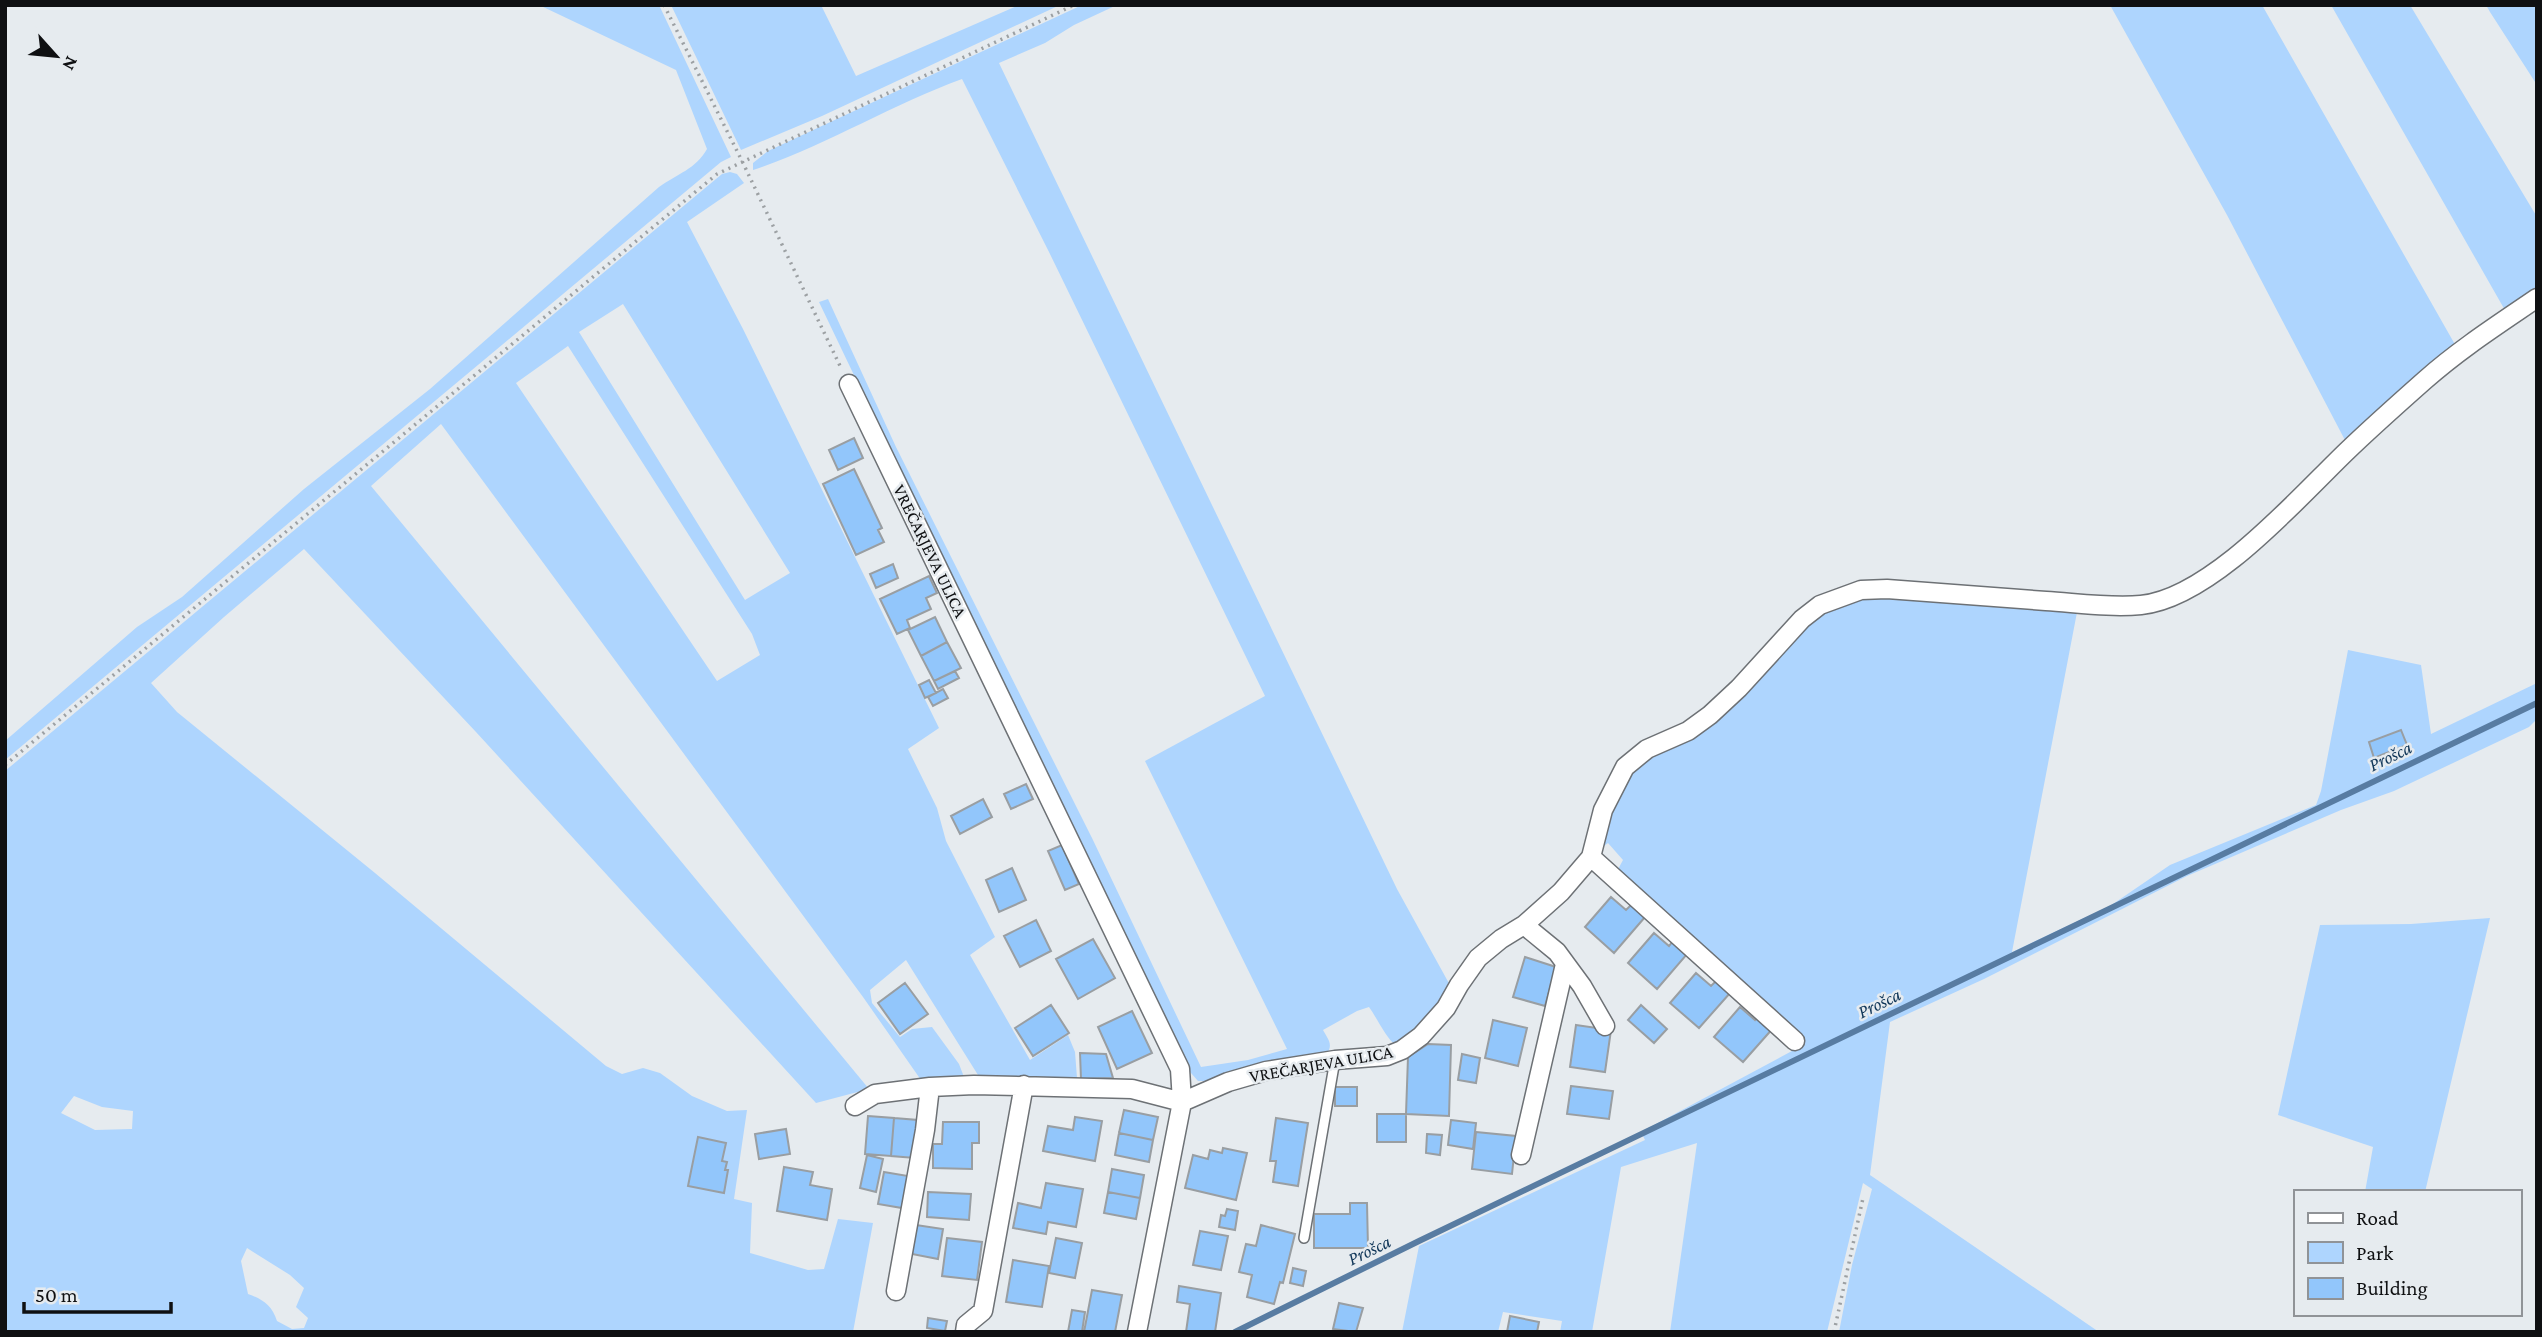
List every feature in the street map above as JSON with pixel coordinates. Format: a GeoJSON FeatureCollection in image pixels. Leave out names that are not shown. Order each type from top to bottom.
{"type":"FeatureCollection","features":[{"type":"Feature","properties":{"kind":"street","name":"VREČARJEVA ULICA"},"geometry":{"type":"LineString","coordinates":[[1182,1102],[1228,1082],[1266,1071],[1335,1060],[1387,1056],[1402,1050],[1421,1036],[1446,1008],[1478,958],[1524,925],[1561,892],[1591,857],[1603,810],[1625,767],[1647,749],[1688,731],[1710,715],[1739,688],[1802,619],[1820,605],[1861,590],[1887,589],[2075,603],[2141,605],[2162,600],[2203,581],[2228,563],[2279,519],[2348,449],[2427,379],[2466,347],[2537,298]]}},
{"type":"Feature","properties":{"kind":"street","name":"VREČARJEVA ULICA"},"geometry":{"type":"LineString","coordinates":[[849,384],[1180,1069],[1182,1102],[1138,1332]]}},
{"type":"Feature","properties":{"kind":"street"},"geometry":{"type":"LineString","coordinates":[[1591,857],[1795,1041]]}},
{"type":"Feature","properties":{"kind":"street"},"geometry":{"type":"LineString","coordinates":[[1524,925],[1549,944],[1582,986],[1605,1026]]}},
{"type":"Feature","properties":{"kind":"street"},"geometry":{"type":"LineString","coordinates":[[1521,1155],[1565,964]]}},
{"type":"Feature","properties":{"kind":"street"},"geometry":{"type":"LineString","coordinates":[[965,1332],[966,1325],[983,1311],[1024,1085]]}},
{"type":"Feature","properties":{"kind":"street"},"geometry":{"type":"LineString","coordinates":[[855,1106],[875,1094],[930,1087],[1024,1085],[1132,1089],[1182,1102]]}},
{"type":"Feature","properties":{"kind":"street"},"geometry":{"type":"LineString","coordinates":[[896,1291],[923,1143],[930,1087]]}},
{"type":"Feature","properties":{"kind":"lane"},"geometry":{"type":"LineString","coordinates":[[1304,1238],[1335,1060]]}},
{"type":"Feature","properties":{"kind":"path"},"geometry":{"type":"LineString","coordinates":[[664,5],[849,384]]}},
{"type":"Feature","properties":{"kind":"path"},"geometry":{"type":"LineString","coordinates":[[5,765],[717,174],[1074,5]]}},
{"type":"Feature","properties":{"kind":"path"},"geometry":{"type":"LineString","coordinates":[[1834,1332],[1863,1198]]}},
{"type":"Feature","properties":{"kind":"green space"},"geometry":{"type":"Polygon","coordinates":[[[539,5],[659,5],[731,157],[721,162],[5,760],[5,741],[137,627],[182,597],[304,489],[430,389],[659,187],[703,156],[707,149],[676,70],[539,5]]]}},
{"type":"Feature","properties":{"kind":"green space"},"geometry":{"type":"Polygon","coordinates":[[[671,5],[821,5],[856,76],[1019,5],[1060,5],[822,116],[741,150],[671,5]]]}},
{"type":"Feature","properties":{"kind":"green space"},"geometry":{"type":"Polygon","coordinates":[[[1082,5],[1117,5],[1074,25],[1045,43],[999,63],[1397,889],[1451,987],[1433,1015],[1396,1045],[1369,1007],[1323,1030],[1330,1046],[1328,1052],[1319,1056],[1205,1081],[1198,1081],[1184,1065],[819,302],[828,299],[896,447],[1092,838],[1201,1067],[1248,1060],[1287,1049],[1145,761],[1265,696],[962,79],[753,170],[753,163],[768,151],[1082,5]]]}},
{"type":"Feature","properties":{"kind":"green space"},"geometry":{"type":"Polygon","coordinates":[[[2110,5],[2262,5],[2457,348],[2347,444],[2227,215],[2110,5]]]}},
{"type":"Feature","properties":{"kind":"green space"},"geometry":{"type":"Polygon","coordinates":[[[2331,5],[2410,5],[2537,217],[2537,292],[2506,312],[2331,5]]]}},
{"type":"Feature","properties":{"kind":"green space"},"geometry":{"type":"Polygon","coordinates":[[[2486,5],[2537,5],[2537,85],[2490,12],[2486,5]]]}},
{"type":"Feature","properties":{"kind":"green space"},"geometry":{"type":"Polygon","coordinates":[[[722,174],[737,174],[744,183],[687,222],[743,329],[939,728],[908,749],[937,808],[946,841],[995,937],[970,955],[1030,1060],[1068,1035],[1075,1052],[1077,1078],[984,1078],[978,1075],[906,960],[870,990],[872,1003],[900,1037],[912,1029],[932,1027],[959,1064],[964,1077],[921,1080],[863,997],[441,424],[371,486],[869,1089],[816,1103],[476,732],[304,549],[151,683],[177,712],[606,1066],[622,1074],[643,1068],[660,1073],[692,1096],[727,1111],[747,1110],[734,1199],[752,1203],[750,1253],[808,1270],[824,1269],[838,1219],[873,1223],[853,1332],[5,1332],[5,771],[722,174]],[[623,304],[579,332],[745,600],[790,573],[623,304]],[[568,346],[516,383],[717,681],[760,655],[752,634],[568,346]],[[74,1096],[61,1113],[95,1130],[132,1129],[133,1111],[102,1107],[74,1096]],[[247,1248],[241,1261],[248,1294],[266,1303],[277,1321],[292,1329],[304,1328],[308,1318],[296,1307],[304,1288],[290,1275],[247,1248]]]}},
{"type":"Feature","properties":{"kind":"green space"},"geometry":{"type":"Polygon","coordinates":[[[1856,596],[2078,607],[2012,952],[2110,906],[2170,865],[2316,805],[2348,650],[2421,665],[2431,734],[2537,683],[2537,719],[2529,727],[2394,791],[2341,810],[2187,876],[1984,979],[1890,1022],[1870,1175],[2099,1332],[1839,1332],[1852,1265],[1872,1189],[1863,1183],[1827,1332],[1670,1332],[1697,1143],[1621,1167],[1592,1332],[1560,1332],[1562,1321],[1503,1312],[1498,1332],[1402,1332],[1419,1246],[1645,1140],[1641,1132],[1805,1044],[1763,1001],[1616,873],[1623,860],[1608,843],[1600,849],[1605,820],[1631,767],[1686,736],[1805,623],[1856,596]]]}},
{"type":"Feature","properties":{"kind":"green space"},"geometry":{"type":"Polygon","coordinates":[[[2490,918],[2425,1190],[2365,1190],[2373,1147],[2278,1115],[2320,925],[2411,924],[2490,918]]]}},
{"type":"Feature","properties":{"kind":"building"},"geometry":{"type":"Polygon","coordinates":[[[854,438],[863,458],[838,470],[829,450],[854,438]]]}},
{"type":"Feature","properties":{"kind":"building"},"geometry":{"type":"Polygon","coordinates":[[[854,469],[882,528],[878,530],[884,542],[856,555],[823,484],[854,469]]]}},
{"type":"Feature","properties":{"kind":"building"},"geometry":{"type":"Polygon","coordinates":[[[893,564],[898,578],[876,588],[870,574],[893,564]]]}},
{"type":"Feature","properties":{"kind":"building"},"geometry":{"type":"Polygon","coordinates":[[[929,576],[937,593],[926,598],[931,609],[907,620],[910,628],[897,634],[880,599],[929,576]]]}},
{"type":"Feature","properties":{"kind":"building"},"geometry":{"type":"Polygon","coordinates":[[[935,617],[947,642],[921,656],[908,630],[935,617]]]}},
{"type":"Feature","properties":{"kind":"building"},"geometry":{"type":"Polygon","coordinates":[[[947,642],[961,668],[934,681],[921,656],[947,642]]]}},
{"type":"Feature","properties":{"kind":"building"},"geometry":{"type":"Polygon","coordinates":[[[955,671],[959,678],[938,689],[934,681],[955,671]]]}},
{"type":"Feature","properties":{"kind":"building"},"geometry":{"type":"Polygon","coordinates":[[[929,680],[936,693],[925,698],[919,685],[929,680]]]}},
{"type":"Feature","properties":{"kind":"building"},"geometry":{"type":"Polygon","coordinates":[[[943,689],[948,698],[933,706],[928,697],[943,689]]]}},
{"type":"Feature","properties":{"kind":"building"},"geometry":{"type":"Polygon","coordinates":[[[2401,730],[2407,745],[2374,758],[2369,742],[2401,730]]]}},
{"type":"Feature","properties":{"kind":"building"},"geometry":{"type":"Polygon","coordinates":[[[1026,784],[1033,799],[1011,809],[1004,794],[1026,784]]]}},
{"type":"Feature","properties":{"kind":"building"},"geometry":{"type":"Polygon","coordinates":[[[983,799],[992,817],[960,834],[951,816],[983,799]]]}},
{"type":"Feature","properties":{"kind":"building"},"geometry":{"type":"Polygon","coordinates":[[[1062,845],[1079,884],[1065,890],[1048,851],[1062,845]]]}},
{"type":"Feature","properties":{"kind":"building"},"geometry":{"type":"Polygon","coordinates":[[[1012,868],[1026,900],[999,912],[986,880],[1012,868]]]}},
{"type":"Feature","properties":{"kind":"building"},"geometry":{"type":"Polygon","coordinates":[[[1611,897],[1626,910],[1631,905],[1645,917],[1614,953],[1585,927],[1611,897]]]}},
{"type":"Feature","properties":{"kind":"building"},"geometry":{"type":"Polygon","coordinates":[[[1036,920],[1051,951],[1020,967],[1004,936],[1036,920]]]}},
{"type":"Feature","properties":{"kind":"building"},"geometry":{"type":"Polygon","coordinates":[[[1654,933],[1669,946],[1673,941],[1688,953],[1657,989],[1628,963],[1654,933]]]}},
{"type":"Feature","properties":{"kind":"building"},"geometry":{"type":"Polygon","coordinates":[[[1093,939],[1115,978],[1078,999],[1056,959],[1093,939]]]}},
{"type":"Feature","properties":{"kind":"building"},"geometry":{"type":"Polygon","coordinates":[[[1525,957],[1556,967],[1545,1006],[1513,997],[1525,957]]]}},
{"type":"Feature","properties":{"kind":"building"},"geometry":{"type":"Polygon","coordinates":[[[1696,973],[1711,986],[1716,981],[1730,993],[1699,1028],[1670,1003],[1696,973]]]}},
{"type":"Feature","properties":{"kind":"building"},"geometry":{"type":"Polygon","coordinates":[[[905,983],[928,1014],[900,1034],[878,1003],[905,983]]]}},
{"type":"Feature","properties":{"kind":"building"},"geometry":{"type":"Polygon","coordinates":[[[1051,1005],[1069,1033],[1033,1056],[1015,1028],[1051,1005]]]}},
{"type":"Feature","properties":{"kind":"building"},"geometry":{"type":"Polygon","coordinates":[[[1641,1005],[1667,1029],[1654,1043],[1628,1020],[1641,1005]]]}},
{"type":"Feature","properties":{"kind":"building"},"geometry":{"type":"Polygon","coordinates":[[[1740,1007],[1755,1020],[1759,1015],[1774,1027],[1743,1062],[1714,1037],[1740,1007]]]}},
{"type":"Feature","properties":{"kind":"building"},"geometry":{"type":"Polygon","coordinates":[[[1132,1011],[1152,1053],[1117,1069],[1098,1027],[1132,1011]]]}},
{"type":"Feature","properties":{"kind":"building"},"geometry":{"type":"Polygon","coordinates":[[[1493,1020],[1527,1028],[1518,1066],[1485,1058],[1493,1020]]]}},
{"type":"Feature","properties":{"kind":"building"},"geometry":{"type":"Polygon","coordinates":[[[1576,1025],[1611,1030],[1605,1072],[1570,1067],[1576,1025]]]}},
{"type":"Feature","properties":{"kind":"building"},"geometry":{"type":"Polygon","coordinates":[[[1428,1044],[1451,1045],[1449,1116],[1406,1114],[1408,1057],[1428,1044]]]}},
{"type":"Feature","properties":{"kind":"building"},"geometry":{"type":"Polygon","coordinates":[[[1080,1053],[1106,1054],[1113,1078],[1081,1079],[1080,1053]]]}},
{"type":"Feature","properties":{"kind":"building"},"geometry":{"type":"Polygon","coordinates":[[[1462,1054],[1480,1058],[1476,1083],[1458,1080],[1462,1054]]]}},
{"type":"Feature","properties":{"kind":"building"},"geometry":{"type":"Polygon","coordinates":[[[1571,1086],[1613,1091],[1609,1119],[1567,1114],[1571,1086]]]}},
{"type":"Feature","properties":{"kind":"building"},"geometry":{"type":"Polygon","coordinates":[[[1335,1087],[1357,1087],[1357,1106],[1335,1106],[1335,1087]]]}},
{"type":"Feature","properties":{"kind":"building"},"geometry":{"type":"Polygon","coordinates":[[[1124,1110],[1158,1117],[1153,1140],[1119,1133],[1124,1110]]]}},
{"type":"Feature","properties":{"kind":"building"},"geometry":{"type":"Polygon","coordinates":[[[1377,1114],[1406,1114],[1406,1142],[1377,1142],[1377,1114]]]}},
{"type":"Feature","properties":{"kind":"building"},"geometry":{"type":"Polygon","coordinates":[[[868,1116],[894,1118],[891,1156],[865,1154],[868,1116]]]}},
{"type":"Feature","properties":{"kind":"building"},"geometry":{"type":"Polygon","coordinates":[[[1075,1117],[1102,1121],[1095,1161],[1043,1151],[1048,1126],[1073,1130],[1075,1117]]]}},
{"type":"Feature","properties":{"kind":"building"},"geometry":{"type":"Polygon","coordinates":[[[894,1118],[918,1120],[915,1158],[891,1156],[894,1118]]]}},
{"type":"Feature","properties":{"kind":"building"},"geometry":{"type":"Polygon","coordinates":[[[1276,1118],[1308,1123],[1298,1186],[1273,1182],[1276,1161],[1270,1161],[1276,1118]]]}},
{"type":"Feature","properties":{"kind":"building"},"geometry":{"type":"Polygon","coordinates":[[[1451,1120],[1476,1123],[1473,1149],[1448,1145],[1451,1120]]]}},
{"type":"Feature","properties":{"kind":"building"},"geometry":{"type":"Polygon","coordinates":[[[943,1122],[979,1122],[979,1143],[972,1143],[972,1169],[933,1168],[933,1144],[942,1144],[943,1122]]]}},
{"type":"Feature","properties":{"kind":"building"},"geometry":{"type":"Polygon","coordinates":[[[786,1129],[790,1154],[759,1159],[755,1134],[786,1129]]]}},
{"type":"Feature","properties":{"kind":"building"},"geometry":{"type":"Polygon","coordinates":[[[1476,1132],[1516,1136],[1512,1174],[1472,1169],[1476,1132]]]}},
{"type":"Feature","properties":{"kind":"building"},"geometry":{"type":"Polygon","coordinates":[[[1119,1133],[1153,1140],[1149,1162],[1115,1155],[1119,1133]]]}},
{"type":"Feature","properties":{"kind":"building"},"geometry":{"type":"Polygon","coordinates":[[[1427,1134],[1442,1135],[1440,1155],[1426,1153],[1427,1134]]]}},
{"type":"Feature","properties":{"kind":"building"},"geometry":{"type":"Polygon","coordinates":[[[698,1137],[726,1143],[722,1161],[727,1162],[725,1170],[728,1170],[724,1193],[688,1186],[698,1137]]]}},
{"type":"Feature","properties":{"kind":"building"},"geometry":{"type":"Polygon","coordinates":[[[1223,1148],[1247,1153],[1236,1200],[1185,1188],[1193,1155],[1208,1159],[1210,1150],[1222,1153],[1223,1148]]]}},
{"type":"Feature","properties":{"kind":"building"},"geometry":{"type":"Polygon","coordinates":[[[867,1155],[883,1159],[876,1192],[860,1188],[867,1155]]]}},
{"type":"Feature","properties":{"kind":"building"},"geometry":{"type":"Polygon","coordinates":[[[784,1167],[813,1172],[810,1185],[832,1189],[827,1220],[777,1211],[784,1167]]]}},
{"type":"Feature","properties":{"kind":"building"},"geometry":{"type":"Polygon","coordinates":[[[1112,1169],[1144,1175],[1140,1198],[1108,1192],[1112,1169]]]}},
{"type":"Feature","properties":{"kind":"building"},"geometry":{"type":"Polygon","coordinates":[[[884,1172],[908,1176],[902,1208],[878,1204],[884,1172]]]}},
{"type":"Feature","properties":{"kind":"building"},"geometry":{"type":"Polygon","coordinates":[[[1046,1183],[1083,1189],[1076,1227],[1048,1222],[1046,1234],[1013,1228],[1018,1203],[1041,1208],[1046,1183]]]}},
{"type":"Feature","properties":{"kind":"building"},"geometry":{"type":"Polygon","coordinates":[[[928,1192],[971,1194],[969,1220],[927,1217],[928,1192]]]}},
{"type":"Feature","properties":{"kind":"building"},"geometry":{"type":"Polygon","coordinates":[[[1108,1192],[1140,1198],[1136,1219],[1104,1213],[1108,1192]]]}},
{"type":"Feature","properties":{"kind":"building"},"geometry":{"type":"Polygon","coordinates":[[[1350,1203],[1367,1203],[1368,1248],[1314,1248],[1314,1214],[1350,1214],[1350,1203]]]}},
{"type":"Feature","properties":{"kind":"building"},"geometry":{"type":"Polygon","coordinates":[[[1227,1209],[1238,1211],[1235,1230],[1219,1227],[1221,1215],[1225,1216],[1227,1209]]]}},
{"type":"Feature","properties":{"kind":"building"},"geometry":{"type":"Polygon","coordinates":[[[916,1225],[943,1229],[938,1259],[912,1254],[916,1225]]]}},
{"type":"Feature","properties":{"kind":"building"},"geometry":{"type":"Polygon","coordinates":[[[1261,1225],[1295,1234],[1283,1283],[1280,1282],[1274,1304],[1247,1297],[1252,1275],[1239,1272],[1246,1244],[1256,1246],[1261,1225]]]}},
{"type":"Feature","properties":{"kind":"building"},"geometry":{"type":"Polygon","coordinates":[[[1200,1231],[1228,1236],[1221,1270],[1193,1265],[1200,1231]]]}},
{"type":"Feature","properties":{"kind":"building"},"geometry":{"type":"Polygon","coordinates":[[[947,1238],[982,1242],[977,1280],[942,1276],[947,1238]]]}},
{"type":"Feature","properties":{"kind":"building"},"geometry":{"type":"Polygon","coordinates":[[[1056,1238],[1082,1243],[1075,1278],[1049,1273],[1056,1238]]]}},
{"type":"Feature","properties":{"kind":"building"},"geometry":{"type":"Polygon","coordinates":[[[1013,1260],[1049,1266],[1042,1307],[1006,1302],[1013,1260]]]}},
{"type":"Feature","properties":{"kind":"building"},"geometry":{"type":"Polygon","coordinates":[[[1293,1268],[1306,1271],[1303,1286],[1290,1283],[1293,1268]]]}},
{"type":"Feature","properties":{"kind":"building"},"geometry":{"type":"Polygon","coordinates":[[[1179,1286],[1221,1293],[1215,1332],[1186,1332],[1190,1304],[1177,1302],[1179,1286]]]}},
{"type":"Feature","properties":{"kind":"building"},"geometry":{"type":"Polygon","coordinates":[[[1092,1290],[1122,1295],[1115,1332],[1084,1332],[1092,1290]]]}},
{"type":"Feature","properties":{"kind":"building"},"geometry":{"type":"Polygon","coordinates":[[[1339,1303],[1363,1308],[1356,1332],[1333,1329],[1339,1303]]]}},
{"type":"Feature","properties":{"kind":"building"},"geometry":{"type":"Polygon","coordinates":[[[1072,1310],[1085,1312],[1082,1332],[1068,1332],[1072,1310]]]}},
{"type":"Feature","properties":{"kind":"building"},"geometry":{"type":"Polygon","coordinates":[[[1510,1316],[1539,1322],[1537,1332],[1507,1332],[1510,1316]]]}},
{"type":"Feature","properties":{"kind":"building"},"geometry":{"type":"Polygon","coordinates":[[[928,1318],[947,1321],[945,1331],[927,1328],[928,1318]]]}},
{"type":"Feature","properties":{"kind":"waterway","name":"Prošca"},"geometry":{"type":"LineString","coordinates":[[1235,1332],[2537,703]]}}]}
